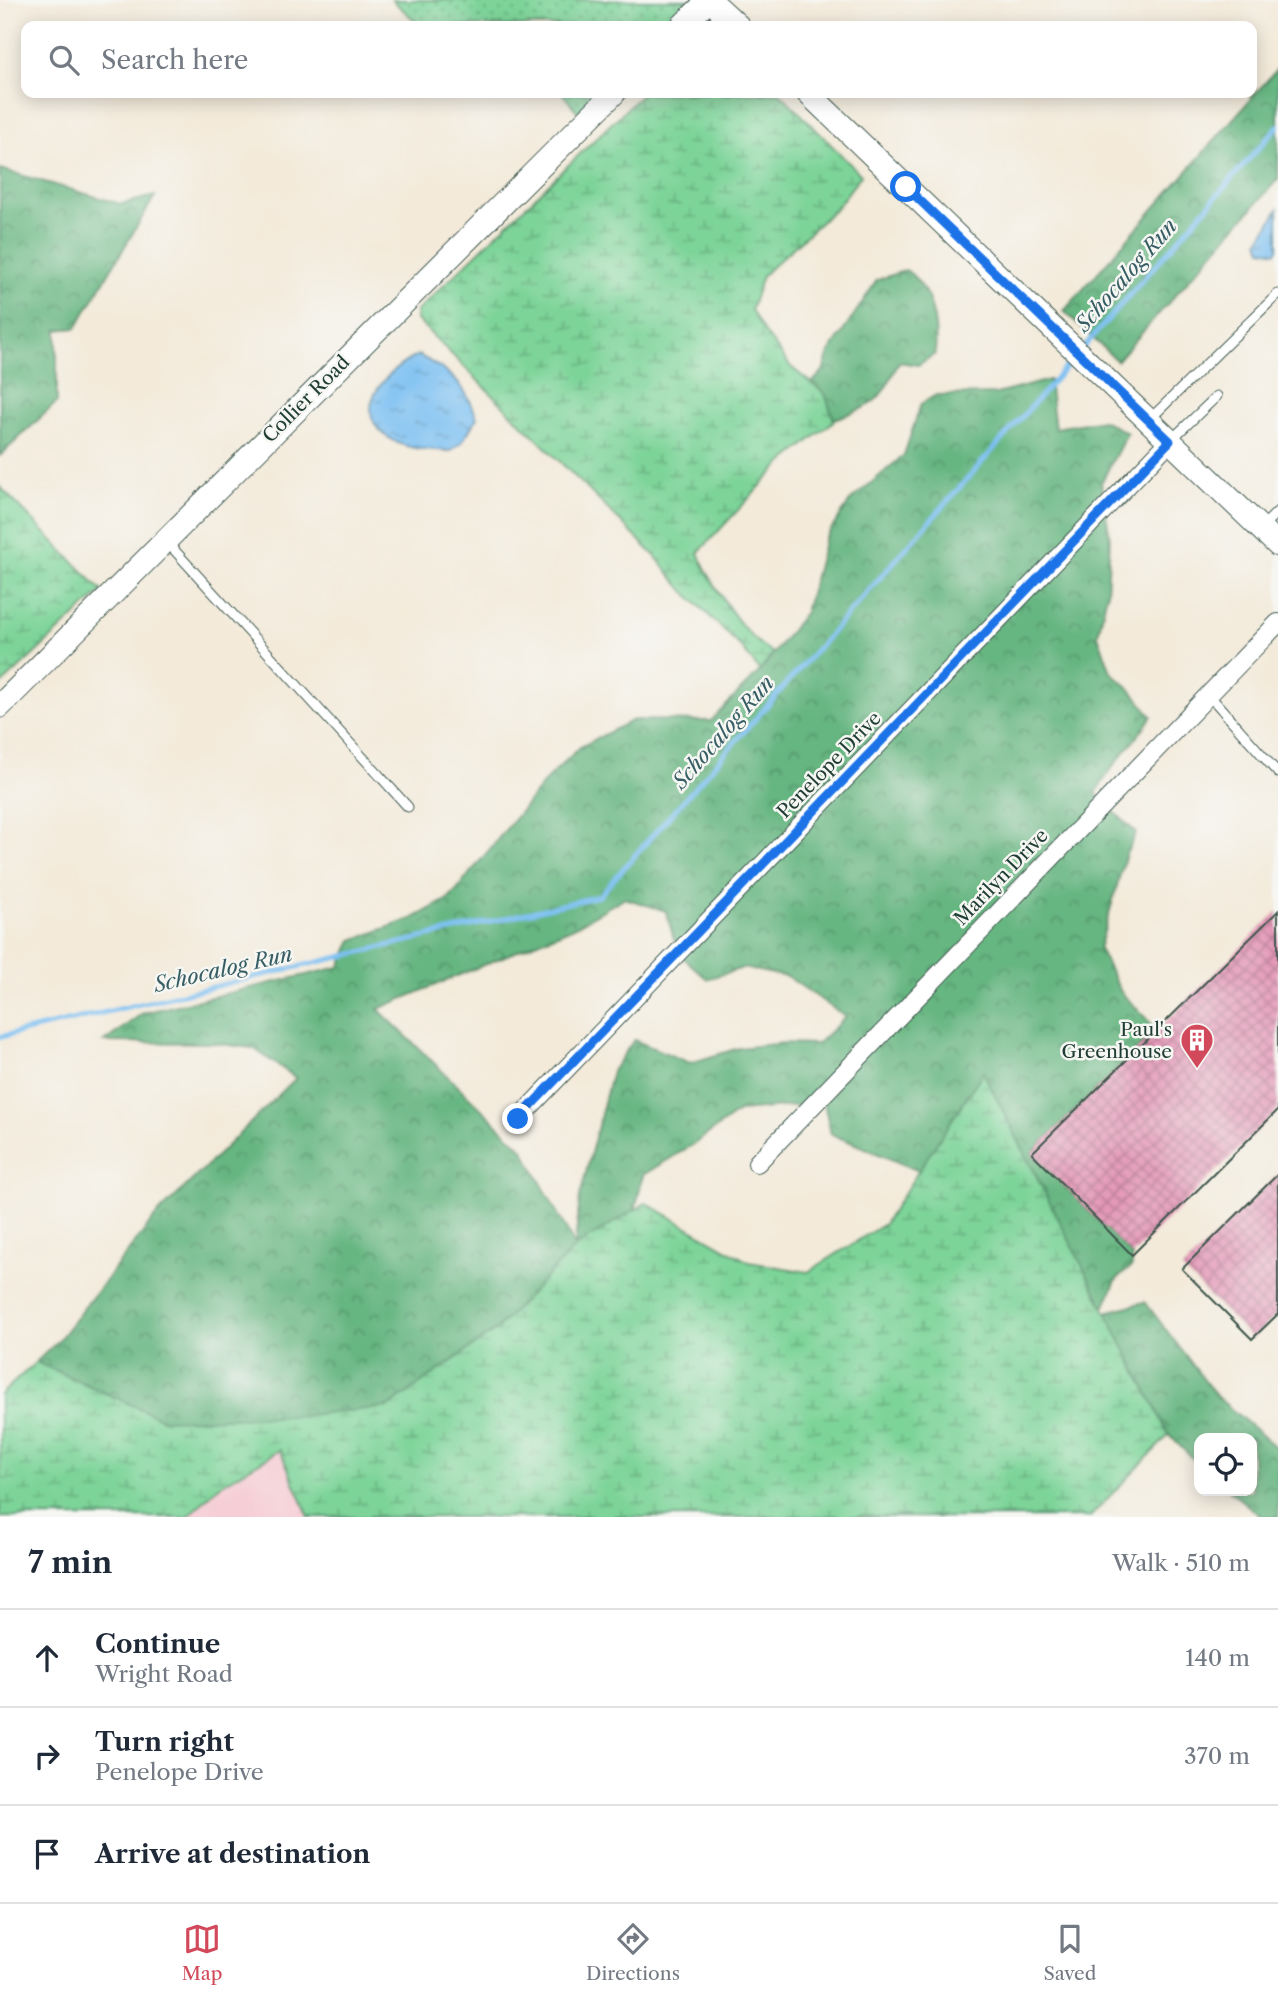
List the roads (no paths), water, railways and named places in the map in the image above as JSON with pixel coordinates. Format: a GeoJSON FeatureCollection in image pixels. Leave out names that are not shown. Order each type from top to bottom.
{"type":"FeatureCollection","features":[{"type":"Feature","properties":{"kind":"street"},"geometry":{"type":"LineString","coordinates":[[687,21],[710,0],[733,21]]}},
{"type":"Feature","properties":{"kind":"street","name":"Collier Road"},"geometry":{"type":"LineString","coordinates":[[0,706],[609,98]]}},
{"type":"Feature","properties":{"kind":"street"},"geometry":{"type":"LineString","coordinates":[[813,98],[1278,545]]}},
{"type":"Feature","properties":{"kind":"street","name":"Penelope Drive"},"geometry":{"type":"LineString","coordinates":[[518,1119],[1170,441]]}},
{"type":"Feature","properties":{"kind":"street","name":"Marilyn Drive"},"geometry":{"type":"LineString","coordinates":[[757,1163],[1278,622]]}},
{"type":"Feature","properties":{"kind":"lane"},"geometry":{"type":"LineString","coordinates":[[1149,420],[1278,294]]}},
{"type":"Feature","properties":{"kind":"lane"},"geometry":{"type":"LineString","coordinates":[[1170,441],[1217,396]]}},
{"type":"Feature","properties":{"kind":"lane"},"geometry":{"type":"LineString","coordinates":[[1261,528],[1278,511]]}},
{"type":"Feature","properties":{"kind":"lane"},"geometry":{"type":"LineString","coordinates":[[166,540],[408,807]]}},
{"type":"Feature","properties":{"kind":"lane"},"geometry":{"type":"LineString","coordinates":[[1208,694],[1278,773]]}},
{"type":"Feature","properties":{"kind":"water"},"geometry":{"type":"Polygon","coordinates":[[[1278,209],[1278,249],[1276,252],[1262,249],[1259,241],[1278,209]]]}},
{"type":"Feature","properties":{"kind":"water"},"geometry":{"type":"Polygon","coordinates":[[[418,355],[455,380],[473,406],[477,418],[462,442],[451,451],[421,449],[398,443],[379,429],[372,417],[371,405],[383,382],[418,355]]]}},
{"type":"Feature","properties":{"kind":"waterway","name":"Schocalog Run"},"geometry":{"type":"LineString","coordinates":[[1083,348],[1278,126]]}},
{"type":"Feature","properties":{"kind":"waterway","name":"Schocalog Run"},"geometry":{"type":"LineString","coordinates":[[0,1037],[599,896],[1074,358]]}},
{"type":"Feature","properties":{"kind":"place","name":"Paul's Greenhouse"},"geometry":{"type":"Point","coordinates":[1197,1070]}}]}
